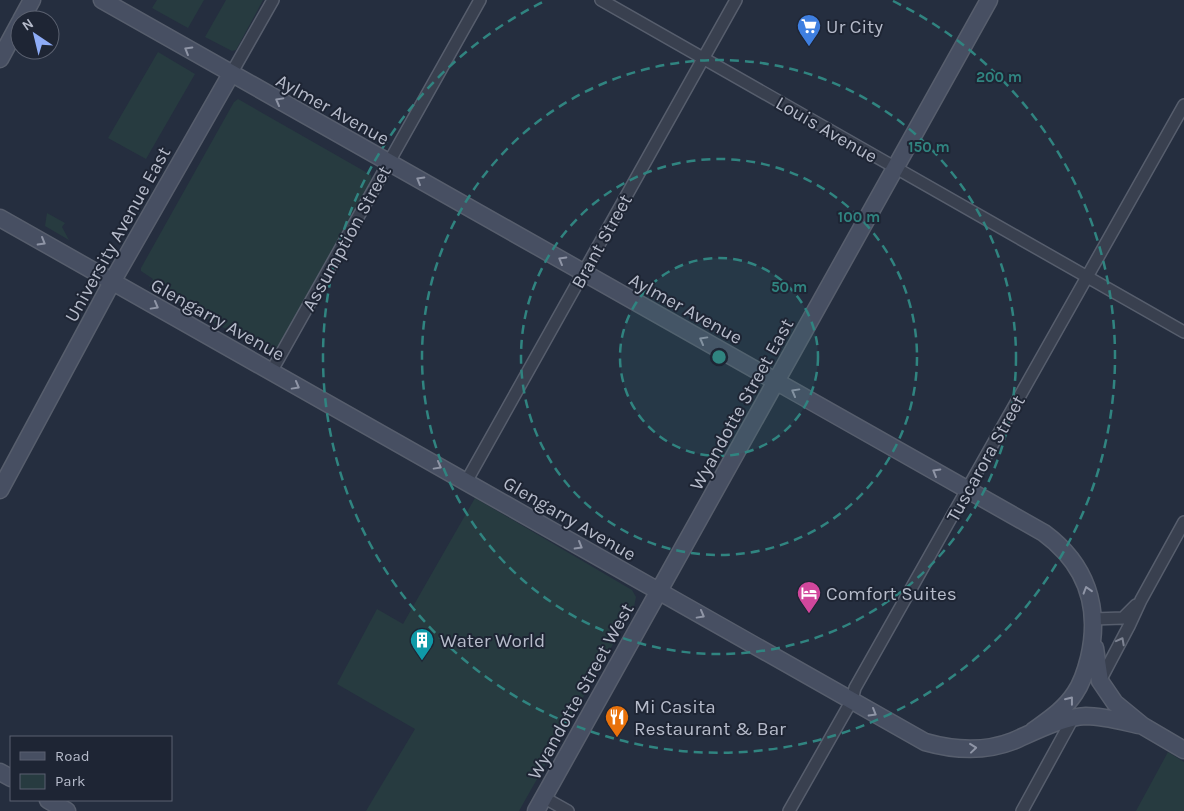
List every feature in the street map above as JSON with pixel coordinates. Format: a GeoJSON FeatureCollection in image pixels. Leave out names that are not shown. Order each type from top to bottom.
{"type":"FeatureCollection","features":[{"type":"Feature","properties":{"kind":"main road","name":"Aylmer Avenue"},"geometry":{"type":"LineString","coordinates":[[102,0],[1044,533],[1065,551],[1085,582],[1093,619],[1093,638],[1085,672],[1076,693],[1062,710],[1033,731]]}},
{"type":"Feature","properties":{"kind":"main road","name":"Wyandotte Street East"},"geometry":{"type":"LineString","coordinates":[[659,591],[989,0]]}},
{"type":"Feature","properties":{"kind":"main road"},"geometry":{"type":"LineString","coordinates":[[0,58],[10,40]]}},
{"type":"Feature","properties":{"kind":"main road","name":"University Avenue East"},"geometry":{"type":"LineString","coordinates":[[0,490],[112,282],[230,74]]}},
{"type":"Feature","properties":{"kind":"main road","name":"Glengarry Avenue"},"geometry":{"type":"LineString","coordinates":[[0,218],[925,742],[946,748],[990,747],[1011,742],[1033,731],[1073,718],[1086,716],[1117,720],[1142,726]]}},
{"type":"Feature","properties":{"kind":"main road","name":"Wyandotte Street West"},"geometry":{"type":"LineString","coordinates":[[539,804],[659,591]]}},
{"type":"Feature","properties":{"kind":"main road"},"geometry":{"type":"LineString","coordinates":[[1093,638],[1100,681],[1115,703],[1142,726],[1184,750]]}},
{"type":"Feature","properties":{"kind":"main road"},"geometry":{"type":"LineString","coordinates":[[50,801],[67,811]]}},
{"type":"Feature","properties":{"kind":"street","name":"University Avenue East"},"geometry":{"type":"LineString","coordinates":[[230,74],[273,0]]}},
{"type":"Feature","properties":{"kind":"street","name":"Assumption Street"},"geometry":{"type":"LineString","coordinates":[[271,372],[480,0]]}},
{"type":"Feature","properties":{"kind":"street","name":"Louis Avenue"},"geometry":{"type":"LineString","coordinates":[[601,0],[1184,332]]}},
{"type":"Feature","properties":{"kind":"street","name":"Brant Street"},"geometry":{"type":"LineString","coordinates":[[466,482],[736,0]]}},
{"type":"Feature","properties":{"kind":"street","name":"Tuscarora Street"},"geometry":{"type":"LineString","coordinates":[[788,811],[852,700],[855,688],[1184,105]]}},
{"type":"Feature","properties":{"kind":"street"},"geometry":{"type":"LineString","coordinates":[[1100,681],[1141,600],[1184,522]]}},
{"type":"Feature","properties":{"kind":"street"},"geometry":{"type":"LineString","coordinates":[[1093,619],[1123,618],[1141,600]]}},
{"type":"Feature","properties":{"kind":"street"},"geometry":{"type":"LineString","coordinates":[[1022,811],[1073,718]]}},
{"type":"Feature","properties":{"kind":"street"},"geometry":{"type":"LineString","coordinates":[[539,804],[568,811]]}},
{"type":"Feature","properties":{"kind":"green space"},"geometry":{"type":"Polygon","coordinates":[[[157,0],[204,0],[188,28],[152,8],[157,0]]]}},
{"type":"Feature","properties":{"kind":"green space"},"geometry":{"type":"Polygon","coordinates":[[[226,0],[263,0],[236,50],[232,51],[205,37],[226,0]]]}},
{"type":"Feature","properties":{"kind":"green space"},"geometry":{"type":"Polygon","coordinates":[[[158,52],[195,74],[146,159],[108,138],[158,52]]]}},
{"type":"Feature","properties":{"kind":"green space"},"geometry":{"type":"Polygon","coordinates":[[[238,99],[371,175],[371,180],[278,347],[270,351],[262,349],[149,286],[153,279],[141,271],[234,102],[238,99]]]}},
{"type":"Feature","properties":{"kind":"green space"},"geometry":{"type":"Polygon","coordinates":[[[47,213],[65,223],[62,227],[69,240],[45,226],[47,213]]]}},
{"type":"Feature","properties":{"kind":"green space"},"geometry":{"type":"Polygon","coordinates":[[[475,498],[632,590],[636,597],[634,607],[519,811],[366,811],[415,729],[337,684],[377,609],[403,624],[475,498]]]}},
{"type":"Feature","properties":{"kind":"green space"},"geometry":{"type":"Polygon","coordinates":[[[1168,752],[1184,762],[1184,811],[1136,811],[1168,752]]]}},
{"type":"Feature","properties":{"kind":"place","name":"Ur City"},"geometry":{"type":"Point","coordinates":[809,47]}},
{"type":"Feature","properties":{"kind":"place","name":"Comfort Suites"},"geometry":{"type":"Point","coordinates":[809,614]}},
{"type":"Feature","properties":{"kind":"place","name":"Water World"},"geometry":{"type":"Point","coordinates":[422,661]}},
{"type":"Feature","properties":{"kind":"place","name":"Mi Casita Restaurant & Bar"},"geometry":{"type":"Point","coordinates":[617,738]}}]}
